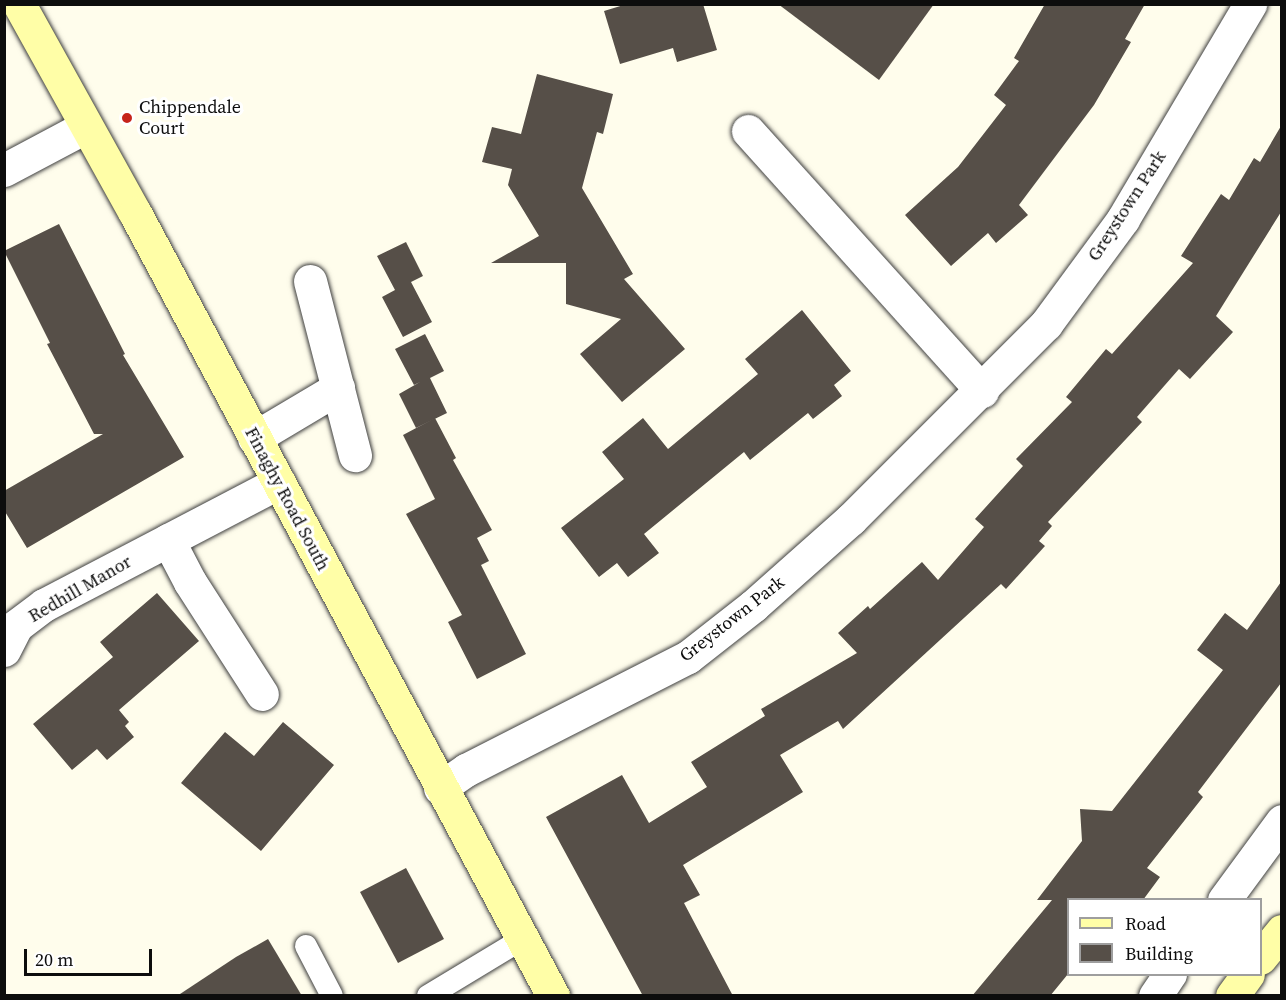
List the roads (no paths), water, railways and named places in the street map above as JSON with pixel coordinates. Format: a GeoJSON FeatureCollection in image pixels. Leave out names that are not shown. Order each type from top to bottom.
{"type":"FeatureCollection","features":[{"type":"Feature","properties":{"kind":"street","name":"Finaghy Road South"},"geometry":{"type":"LineString","coordinates":[[19,4],[85,127],[135,213],[521,940],[553,996]]}},
{"type":"Feature","properties":{"kind":"street","name":"Greystown Park"},"geometry":{"type":"LineString","coordinates":[[440,788],[466,770],[688,657],[753,606],[851,519],[982,391],[1046,324],[1123,219],[1250,4]]}},
{"type":"Feature","properties":{"kind":"street"},"geometry":{"type":"LineString","coordinates":[[4,170],[85,127]]}},
{"type":"Feature","properties":{"kind":"street"},"geometry":{"type":"LineString","coordinates":[[748,131],[982,391]]}},
{"type":"Feature","properties":{"kind":"street"},"geometry":{"type":"LineString","coordinates":[[310,281],[355,455]]}},
{"type":"Feature","properties":{"kind":"street"},"geometry":{"type":"LineString","coordinates":[[254,438],[338,388]]}},
{"type":"Feature","properties":{"kind":"street","name":"Redhill Manor"},"geometry":{"type":"LineString","coordinates":[[4,650],[16,626],[44,605],[279,482]]}},
{"type":"Feature","properties":{"kind":"street"},"geometry":{"type":"LineString","coordinates":[[168,540],[190,582],[262,694]]}},
{"type":"Feature","properties":{"kind":"street"},"geometry":{"type":"LineString","coordinates":[[1225,898],[1281,821]]}},
{"type":"Feature","properties":{"kind":"street"},"geometry":{"type":"LineString","coordinates":[[1262,955],[1281,931]]}},
{"type":"Feature","properties":{"kind":"street"},"geometry":{"type":"LineString","coordinates":[[1155,996],[1169,976]]}},
{"type":"Feature","properties":{"kind":"street"},"geometry":{"type":"LineString","coordinates":[[1232,996],[1247,976]]}},
{"type":"Feature","properties":{"kind":"lane"},"geometry":{"type":"LineString","coordinates":[[428,996],[521,940]]}},
{"type":"Feature","properties":{"kind":"lane"},"geometry":{"type":"LineString","coordinates":[[306,946],[332,996]]}},
{"type":"Feature","properties":{"kind":"place","name":"Chippendale Court"},"geometry":{"type":"Point","coordinates":[127,118]}}]}
